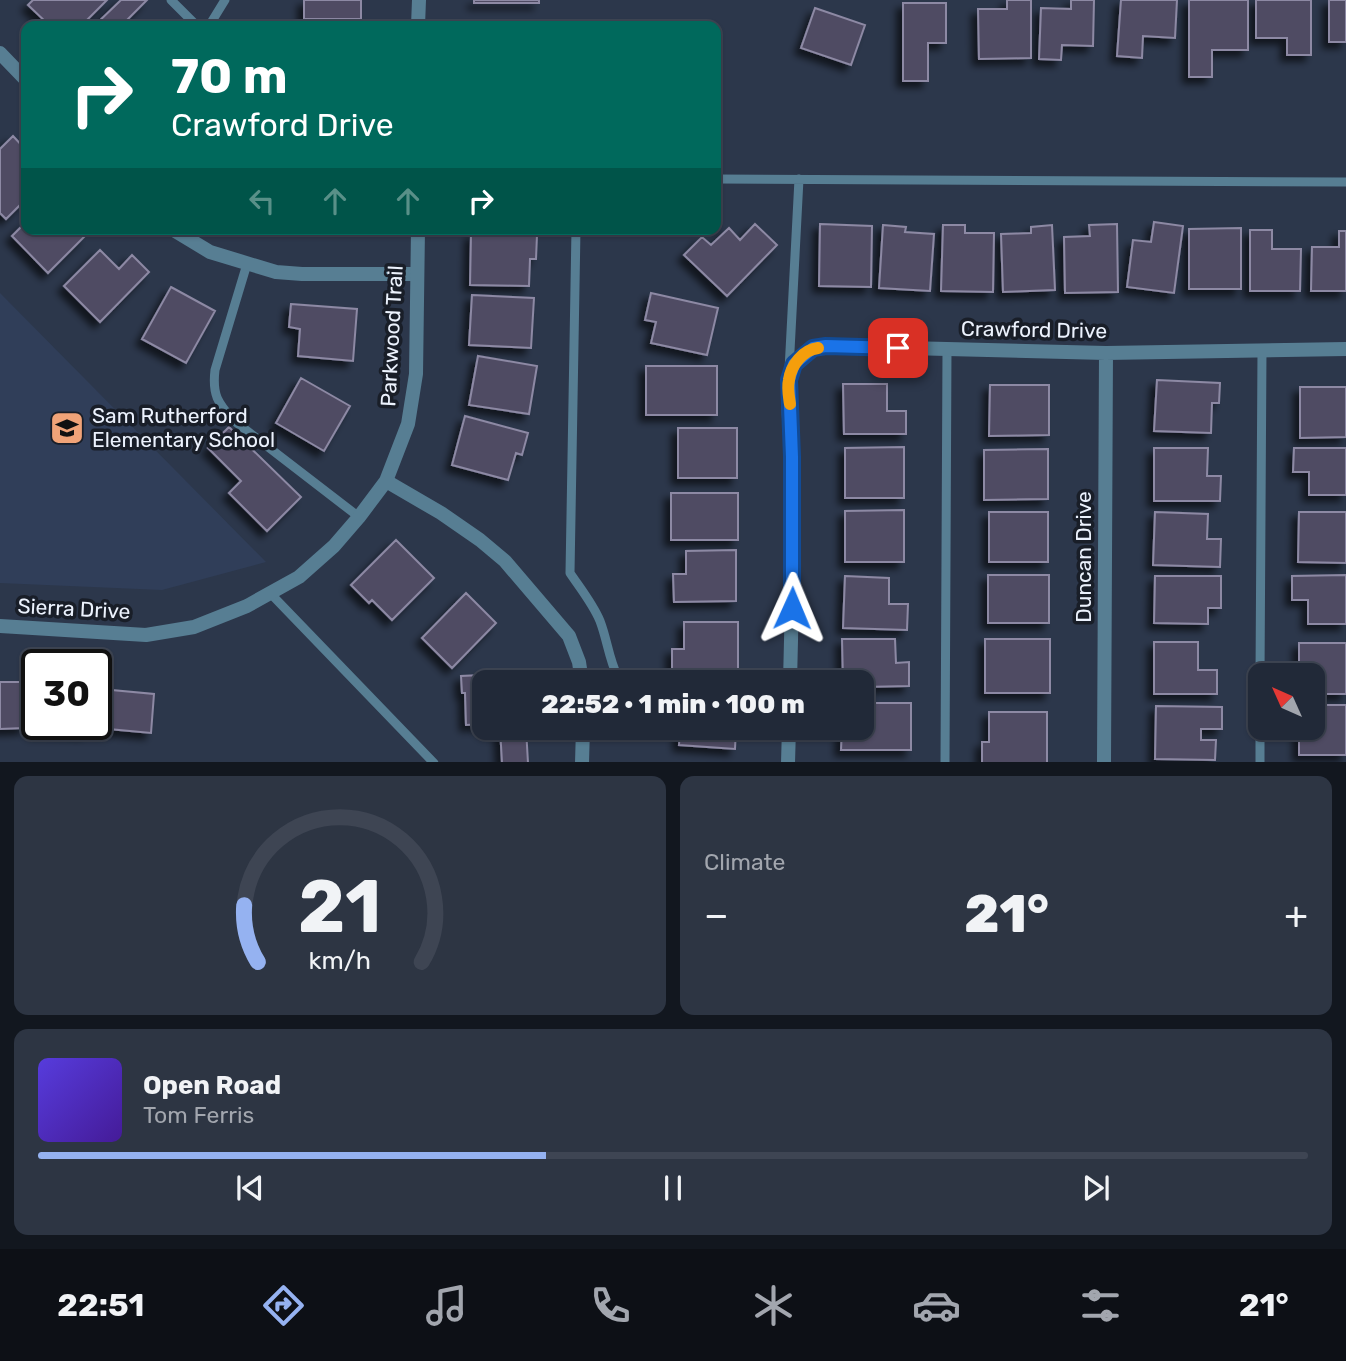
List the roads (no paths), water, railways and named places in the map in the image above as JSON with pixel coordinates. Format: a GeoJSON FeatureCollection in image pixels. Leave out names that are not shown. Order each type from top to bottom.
{"type":"FeatureCollection","features":[{"type":"Feature","properties":{"kind":"street"},"geometry":{"type":"LineString","coordinates":[[418,21],[419,0]]}},
{"type":"Feature","properties":{"kind":"street"},"geometry":{"type":"LineString","coordinates":[[0,53],[21,75]]}},
{"type":"Feature","properties":{"kind":"street"},"geometry":{"type":"LineString","coordinates":[[182,235],[210,252],[276,272],[417,274]]}},
{"type":"Feature","properties":{"kind":"street","name":"Parkwood Trail"},"geometry":{"type":"LineString","coordinates":[[146,635],[194,627],[247,606],[299,577],[334,546],[386,481],[408,424],[416,374],[418,235]]}},
{"type":"Feature","properties":{"kind":"street","name":"Crawford Drive"},"geometry":{"type":"LineString","coordinates":[[789,380],[794,364],[813,348],[826,346],[1106,353],[1346,348]]}},
{"type":"Feature","properties":{"kind":"street","name":"Duncan Drive"},"geometry":{"type":"LineString","coordinates":[[1104,762],[1106,353]]}},
{"type":"Feature","properties":{"kind":"street"},"geometry":{"type":"LineString","coordinates":[[789,380],[792,457],[790,670]]}},
{"type":"Feature","properties":{"kind":"street"},"geometry":{"type":"LineString","coordinates":[[386,481],[441,513],[505,561],[569,636],[580,670]]}},
{"type":"Feature","properties":{"kind":"street","name":"Sierra Drive"},"geometry":{"type":"LineString","coordinates":[[0,626],[146,635]]}},
{"type":"Feature","properties":{"kind":"street"},"geometry":{"type":"LineString","coordinates":[[582,762],[583,740]]}},
{"type":"Feature","properties":{"kind":"street"},"geometry":{"type":"LineString","coordinates":[[788,762],[789,740]]}},
{"type":"Feature","properties":{"kind":"lane"},"geometry":{"type":"LineString","coordinates":[[171,0],[192,21]]}},
{"type":"Feature","properties":{"kind":"lane"},"geometry":{"type":"LineString","coordinates":[[212,21],[225,0]]}},
{"type":"Feature","properties":{"kind":"lane"},"geometry":{"type":"LineString","coordinates":[[721,179],[1346,182]]}},
{"type":"Feature","properties":{"kind":"lane"},"geometry":{"type":"LineString","coordinates":[[789,380],[799,179]]}},
{"type":"Feature","properties":{"kind":"lane"},"geometry":{"type":"LineString","coordinates":[[576,235],[570,573],[599,619],[614,670]]}},
{"type":"Feature","properties":{"kind":"lane"},"geometry":{"type":"LineString","coordinates":[[247,264],[215,370],[215,394],[219,404],[233,421],[359,517]]}},
{"type":"Feature","properties":{"kind":"lane"},"geometry":{"type":"LineString","coordinates":[[945,762],[947,349]]}},
{"type":"Feature","properties":{"kind":"lane"},"geometry":{"type":"LineString","coordinates":[[1260,663],[1262,350]]}},
{"type":"Feature","properties":{"kind":"lane"},"geometry":{"type":"LineString","coordinates":[[270,593],[434,762]]}},
{"type":"Feature","properties":{"kind":"lane"},"geometry":{"type":"LineString","coordinates":[[1259,740],[1259,762]]}},
{"type":"Feature","properties":{"kind":"place","name":"Sam Rutherford Elementary School"},"geometry":{"type":"Point","coordinates":[67,428]}}]}
